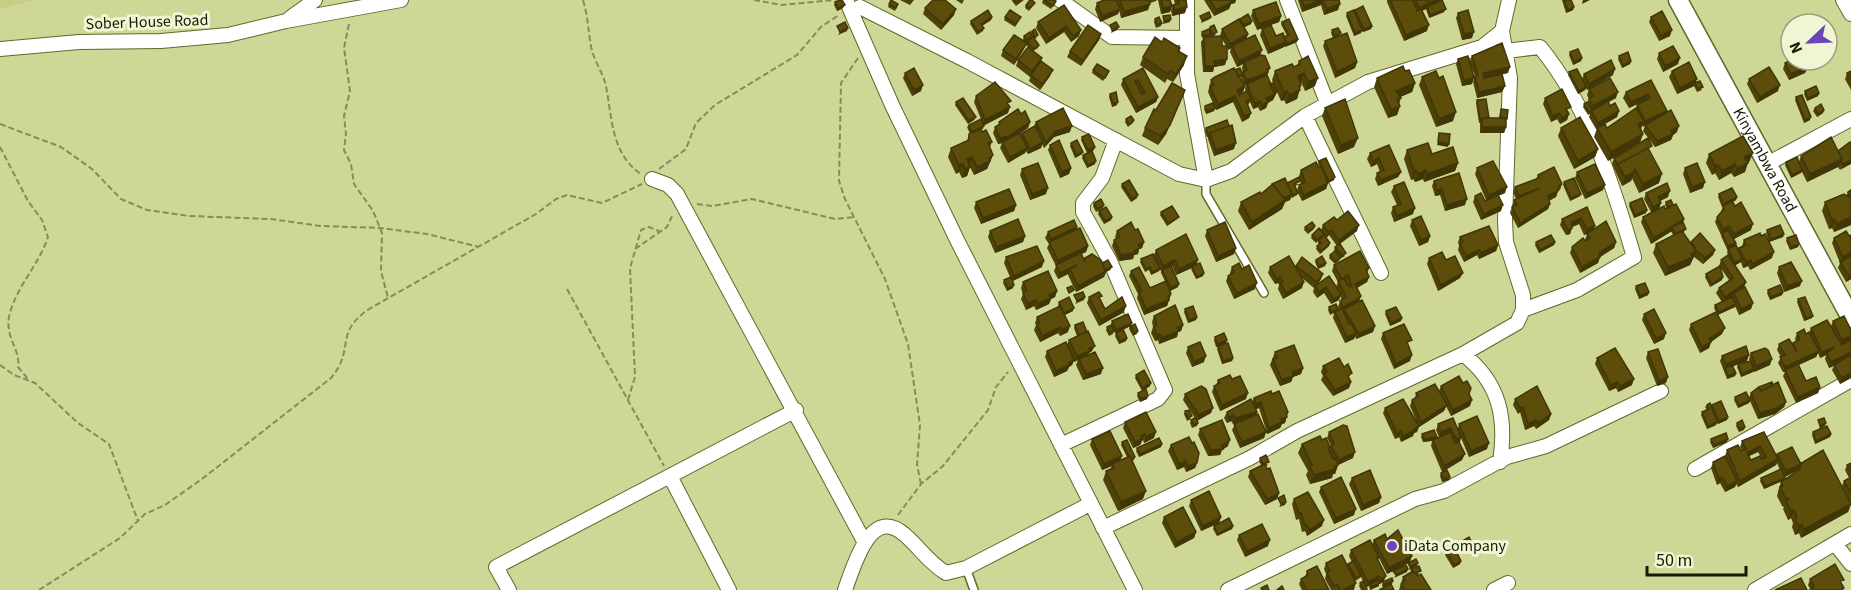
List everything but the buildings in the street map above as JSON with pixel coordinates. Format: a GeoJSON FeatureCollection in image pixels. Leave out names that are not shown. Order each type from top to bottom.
{"type":"FeatureCollection","features":[{"type":"Feature","properties":{"kind":"street"},"geometry":{"type":"LineString","coordinates":[[285,21],[315,0]]}},
{"type":"Feature","properties":{"kind":"street","name":"Sober House Road"},"geometry":{"type":"LineString","coordinates":[[0,49],[79,42],[172,40],[228,34],[400,0]]}},
{"type":"Feature","properties":{"kind":"street"},"geometry":{"type":"LineString","coordinates":[[1060,0],[1112,37],[1185,38]]}},
{"type":"Feature","properties":{"kind":"street"},"geometry":{"type":"LineString","coordinates":[[1187,0],[1185,38],[1187,74],[1206,180]]}},
{"type":"Feature","properties":{"kind":"street"},"geometry":{"type":"LineString","coordinates":[[1287,0],[1328,105]]}},
{"type":"Feature","properties":{"kind":"street"},"geometry":{"type":"LineString","coordinates":[[1104,528],[1250,458],[1297,431],[1463,354],[1517,323],[1522,310],[1522,295],[1506,242],[1505,220],[1510,78],[1502,31],[1509,0]]}},
{"type":"Feature","properties":{"kind":"street","name":"Kinyambwa Road"},"geometry":{"type":"LineString","coordinates":[[1678,0],[1851,318]]}},
{"type":"Feature","properties":{"kind":"street"},"geometry":{"type":"LineString","coordinates":[[1844,0],[1851,14]]}},
{"type":"Feature","properties":{"kind":"street"},"geometry":{"type":"LineString","coordinates":[[853,6],[865,44],[922,168],[1135,590]]}},
{"type":"Feature","properties":{"kind":"street"},"geometry":{"type":"LineString","coordinates":[[853,6],[1179,174],[1206,180],[1231,171],[1305,116],[1368,82],[1482,47],[1502,31]]}},
{"type":"Feature","properties":{"kind":"street"},"geometry":{"type":"LineString","coordinates":[[1505,51],[1540,47],[1555,65],[1575,99],[1612,184],[1634,257],[1577,290],[1522,310]]}},
{"type":"Feature","properties":{"kind":"street"},"geometry":{"type":"LineString","coordinates":[[1305,116],[1381,273]]}},
{"type":"Feature","properties":{"kind":"street"},"geometry":{"type":"LineString","coordinates":[[1767,164],[1851,118]]}},
{"type":"Feature","properties":{"kind":"street"},"geometry":{"type":"LineString","coordinates":[[1061,445],[1158,399],[1165,390],[1110,261],[1083,212],[1083,203],[1102,178],[1116,140]]}},
{"type":"Feature","properties":{"kind":"street"},"geometry":{"type":"LineString","coordinates":[[652,179],[668,185],[682,202],[796,410],[865,543]]}},
{"type":"Feature","properties":{"kind":"street"},"geometry":{"type":"LineString","coordinates":[[1463,354],[1486,375],[1495,390],[1502,437],[1500,462]]}},
{"type":"Feature","properties":{"kind":"street"},"geometry":{"type":"LineString","coordinates":[[1695,469],[1851,380]]}},
{"type":"Feature","properties":{"kind":"street"},"geometry":{"type":"LineString","coordinates":[[1228,590],[1415,499],[1444,491],[1500,462],[1546,446],[1661,391]]}},
{"type":"Feature","properties":{"kind":"street"},"geometry":{"type":"LineString","coordinates":[[509,590],[496,567],[796,410]]}},
{"type":"Feature","properties":{"kind":"street"},"geometry":{"type":"LineString","coordinates":[[670,476],[729,590]]}},
{"type":"Feature","properties":{"kind":"street"},"geometry":{"type":"LineString","coordinates":[[845,590],[865,543],[874,529],[883,525],[892,525],[905,534],[933,565],[946,573],[966,568],[1090,504]]}},
{"type":"Feature","properties":{"kind":"street"},"geometry":{"type":"LineString","coordinates":[[1755,590],[1836,545],[1851,534]]}},
{"type":"Feature","properties":{"kind":"street"},"geometry":{"type":"LineString","coordinates":[[1836,545],[1851,564]]}},
{"type":"Feature","properties":{"kind":"street"},"geometry":{"type":"LineString","coordinates":[[1494,590],[1508,583]]}},
{"type":"Feature","properties":{"kind":"lane"},"geometry":{"type":"LineString","coordinates":[[1206,180],[1206,194],[1264,293]]}},
{"type":"Feature","properties":{"kind":"lane"},"geometry":{"type":"LineString","coordinates":[[966,568],[974,590]]}},
{"type":"Feature","properties":{"kind":"path"},"geometry":{"type":"LineString","coordinates":[[583,0],[590,28],[591,46],[603,75],[615,136],[631,166],[652,179]]}},
{"type":"Feature","properties":{"kind":"path"},"geometry":{"type":"LineString","coordinates":[[754,0],[782,6],[816,0],[853,6]]}},
{"type":"Feature","properties":{"kind":"path"},"geometry":{"type":"LineString","coordinates":[[39,590],[120,538],[138,521],[202,479],[332,378],[344,361],[346,337],[351,325],[369,309],[536,214],[561,197],[580,196],[602,203],[652,179],[664,164],[686,149],[696,123],[715,105],[797,55],[827,22],[853,6]]}},
{"type":"Feature","properties":{"kind":"path"},"geometry":{"type":"LineString","coordinates":[[349,9],[349,28],[344,48],[350,92],[344,116],[346,134],[344,150],[351,164],[354,184],[381,228],[384,242],[381,271],[388,299]]}},
{"type":"Feature","properties":{"kind":"path"},"geometry":{"type":"LineString","coordinates":[[865,44],[856,63],[842,79],[839,181],[885,279],[908,344],[920,425],[917,465],[921,484]]}},
{"type":"Feature","properties":{"kind":"path"},"geometry":{"type":"LineString","coordinates":[[0,124],[61,147],[92,169],[121,198],[147,210],[189,216],[270,219],[321,226],[381,228],[427,234],[479,247]]}},
{"type":"Feature","properties":{"kind":"path"},"geometry":{"type":"LineString","coordinates":[[0,147],[28,201],[42,220],[48,237],[15,299],[9,318],[9,338],[19,358],[19,369],[78,423],[110,444],[138,521]]}},
{"type":"Feature","properties":{"kind":"path"},"geometry":{"type":"LineString","coordinates":[[635,249],[667,227],[675,207],[682,202],[712,206],[752,199],[835,219],[855,217]]}},
{"type":"Feature","properties":{"kind":"path"},"geometry":{"type":"LineString","coordinates":[[628,400],[635,377],[630,268],[641,230],[649,227],[661,232]]}},
{"type":"Feature","properties":{"kind":"path"},"geometry":{"type":"LineString","coordinates":[[567,289],[670,476]]}},
{"type":"Feature","properties":{"kind":"path"},"geometry":{"type":"LineString","coordinates":[[892,525],[921,484],[943,466],[992,405],[995,390],[1005,377],[1016,355]]}},
{"type":"Feature","properties":{"kind":"path"},"geometry":{"type":"LineString","coordinates":[[0,365],[14,375],[28,379]]}},
{"type":"Feature","properties":{"kind":"shaded area"},"geometry":{"type":"Polygon","coordinates":[[[0,0],[34,0],[0,9],[0,0]]]}},
{"type":"Feature","properties":{"kind":"place","name":"iData Company"},"geometry":{"type":"Point","coordinates":[1392,546]}}]}
